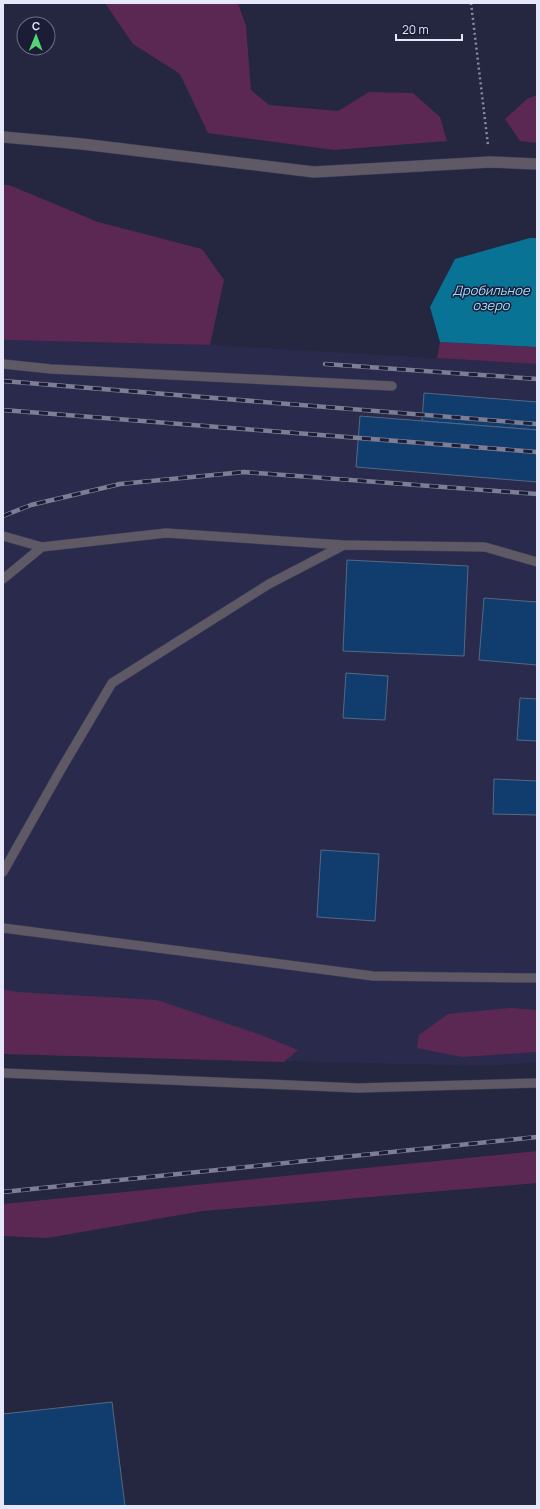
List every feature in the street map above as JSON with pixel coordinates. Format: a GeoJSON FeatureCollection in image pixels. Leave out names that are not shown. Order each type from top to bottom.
{"type":"FeatureCollection","features":[{"type":"Feature","properties":{"kind":"street"},"geometry":{"type":"LineString","coordinates":[[3,137],[82,144],[314,172],[490,162],[537,164]]}},
{"type":"Feature","properties":{"kind":"lane"},"geometry":{"type":"LineString","coordinates":[[3,364],[51,369],[392,386]]}},
{"type":"Feature","properties":{"kind":"lane"},"geometry":{"type":"LineString","coordinates":[[3,536],[42,547],[166,533],[344,545],[485,547],[537,562]]}},
{"type":"Feature","properties":{"kind":"lane"},"geometry":{"type":"LineString","coordinates":[[3,872],[112,683],[269,584],[344,545]]}},
{"type":"Feature","properties":{"kind":"lane"},"geometry":{"type":"LineString","coordinates":[[3,579],[42,547]]}},
{"type":"Feature","properties":{"kind":"lane"},"geometry":{"type":"LineString","coordinates":[[3,928],[373,976],[537,978]]}},
{"type":"Feature","properties":{"kind":"lane"},"geometry":{"type":"LineString","coordinates":[[3,1074],[358,1088],[537,1083]]}},
{"type":"Feature","properties":{"kind":"path"},"geometry":{"type":"LineString","coordinates":[[471,3],[490,162]]}},
{"type":"Feature","properties":{"kind":"shaded area"},"geometry":{"type":"Polygon","coordinates":[[[105,3],[238,3],[246,26],[251,90],[269,105],[338,111],[369,92],[413,93],[440,117],[447,141],[334,150],[208,133],[180,74],[133,44],[105,3]]]}},
{"type":"Feature","properties":{"kind":"shaded area"},"geometry":{"type":"Polygon","coordinates":[[[537,95],[537,143],[520,141],[505,119],[527,99],[537,95]]]}},
{"type":"Feature","properties":{"kind":"shaded area"},"geometry":{"type":"Polygon","coordinates":[[[3,185],[9,185],[98,222],[202,249],[224,280],[210,345],[3,340],[3,185]]]}},
{"type":"Feature","properties":{"kind":"shaded area"},"geometry":{"type":"Polygon","coordinates":[[[3,340],[210,345],[537,364],[537,1062],[487,1066],[3,1054],[3,340]]]}},
{"type":"Feature","properties":{"kind":"shaded area"},"geometry":{"type":"Polygon","coordinates":[[[440,342],[537,347],[537,364],[437,358],[440,342]]]}},
{"type":"Feature","properties":{"kind":"shaded area"},"geometry":{"type":"Polygon","coordinates":[[[3,989],[17,992],[157,1000],[261,1035],[298,1050],[284,1062],[3,1054],[3,989]]]}},
{"type":"Feature","properties":{"kind":"shaded area"},"geometry":{"type":"Polygon","coordinates":[[[511,1008],[537,1010],[537,1052],[462,1057],[417,1048],[419,1035],[448,1014],[511,1008]]]}},
{"type":"Feature","properties":{"kind":"shaded area"},"geometry":{"type":"Polygon","coordinates":[[[537,1151],[537,1183],[203,1211],[47,1238],[3,1236],[3,1204],[537,1151]]]}},
{"type":"Feature","properties":{"kind":"water","name":"Дробильное озеро"},"geometry":{"type":"Polygon","coordinates":[[[530,238],[537,238],[537,347],[440,342],[430,307],[455,259],[530,238]]]}},
{"type":"Feature","properties":{"kind":"building"},"geometry":{"type":"Polygon","coordinates":[[[424,393],[537,402],[537,430],[422,421],[424,393]]]}},
{"type":"Feature","properties":{"kind":"building"},"geometry":{"type":"Polygon","coordinates":[[[360,416],[537,430],[537,482],[356,467],[360,416]]]}},
{"type":"Feature","properties":{"kind":"building"},"geometry":{"type":"Polygon","coordinates":[[[347,560],[468,566],[464,656],[343,651],[347,560]]]}},
{"type":"Feature","properties":{"kind":"building"},"geometry":{"type":"Polygon","coordinates":[[[484,598],[537,602],[537,665],[479,660],[484,598]]]}},
{"type":"Feature","properties":{"kind":"building"},"geometry":{"type":"Polygon","coordinates":[[[346,673],[388,676],[385,720],[343,718],[346,673]]]}},
{"type":"Feature","properties":{"kind":"building"},"geometry":{"type":"Polygon","coordinates":[[[520,698],[537,699],[537,741],[517,740],[520,698]]]}},
{"type":"Feature","properties":{"kind":"building"},"geometry":{"type":"Polygon","coordinates":[[[494,779],[537,781],[537,815],[493,814],[494,779]]]}},
{"type":"Feature","properties":{"kind":"building"},"geometry":{"type":"Polygon","coordinates":[[[321,850],[379,854],[375,921],[317,917],[321,850]]]}},
{"type":"Feature","properties":{"kind":"building"},"geometry":{"type":"Polygon","coordinates":[[[112,1402],[125,1506],[3,1506],[3,1414],[112,1402]]]}},
{"type":"Feature","properties":{"kind":"railway"},"geometry":{"type":"LineString","coordinates":[[325,364],[537,379]]}},
{"type":"Feature","properties":{"kind":"railway"},"geometry":{"type":"LineString","coordinates":[[3,381],[537,424]]}},
{"type":"Feature","properties":{"kind":"railway"},"geometry":{"type":"LineString","coordinates":[[3,410],[537,452]]}},
{"type":"Feature","properties":{"kind":"railway"},"geometry":{"type":"LineString","coordinates":[[3,516],[31,505],[120,484],[244,472],[537,494]]}},
{"type":"Feature","properties":{"kind":"railway"},"geometry":{"type":"LineString","coordinates":[[3,1192],[537,1137]]}}]}
